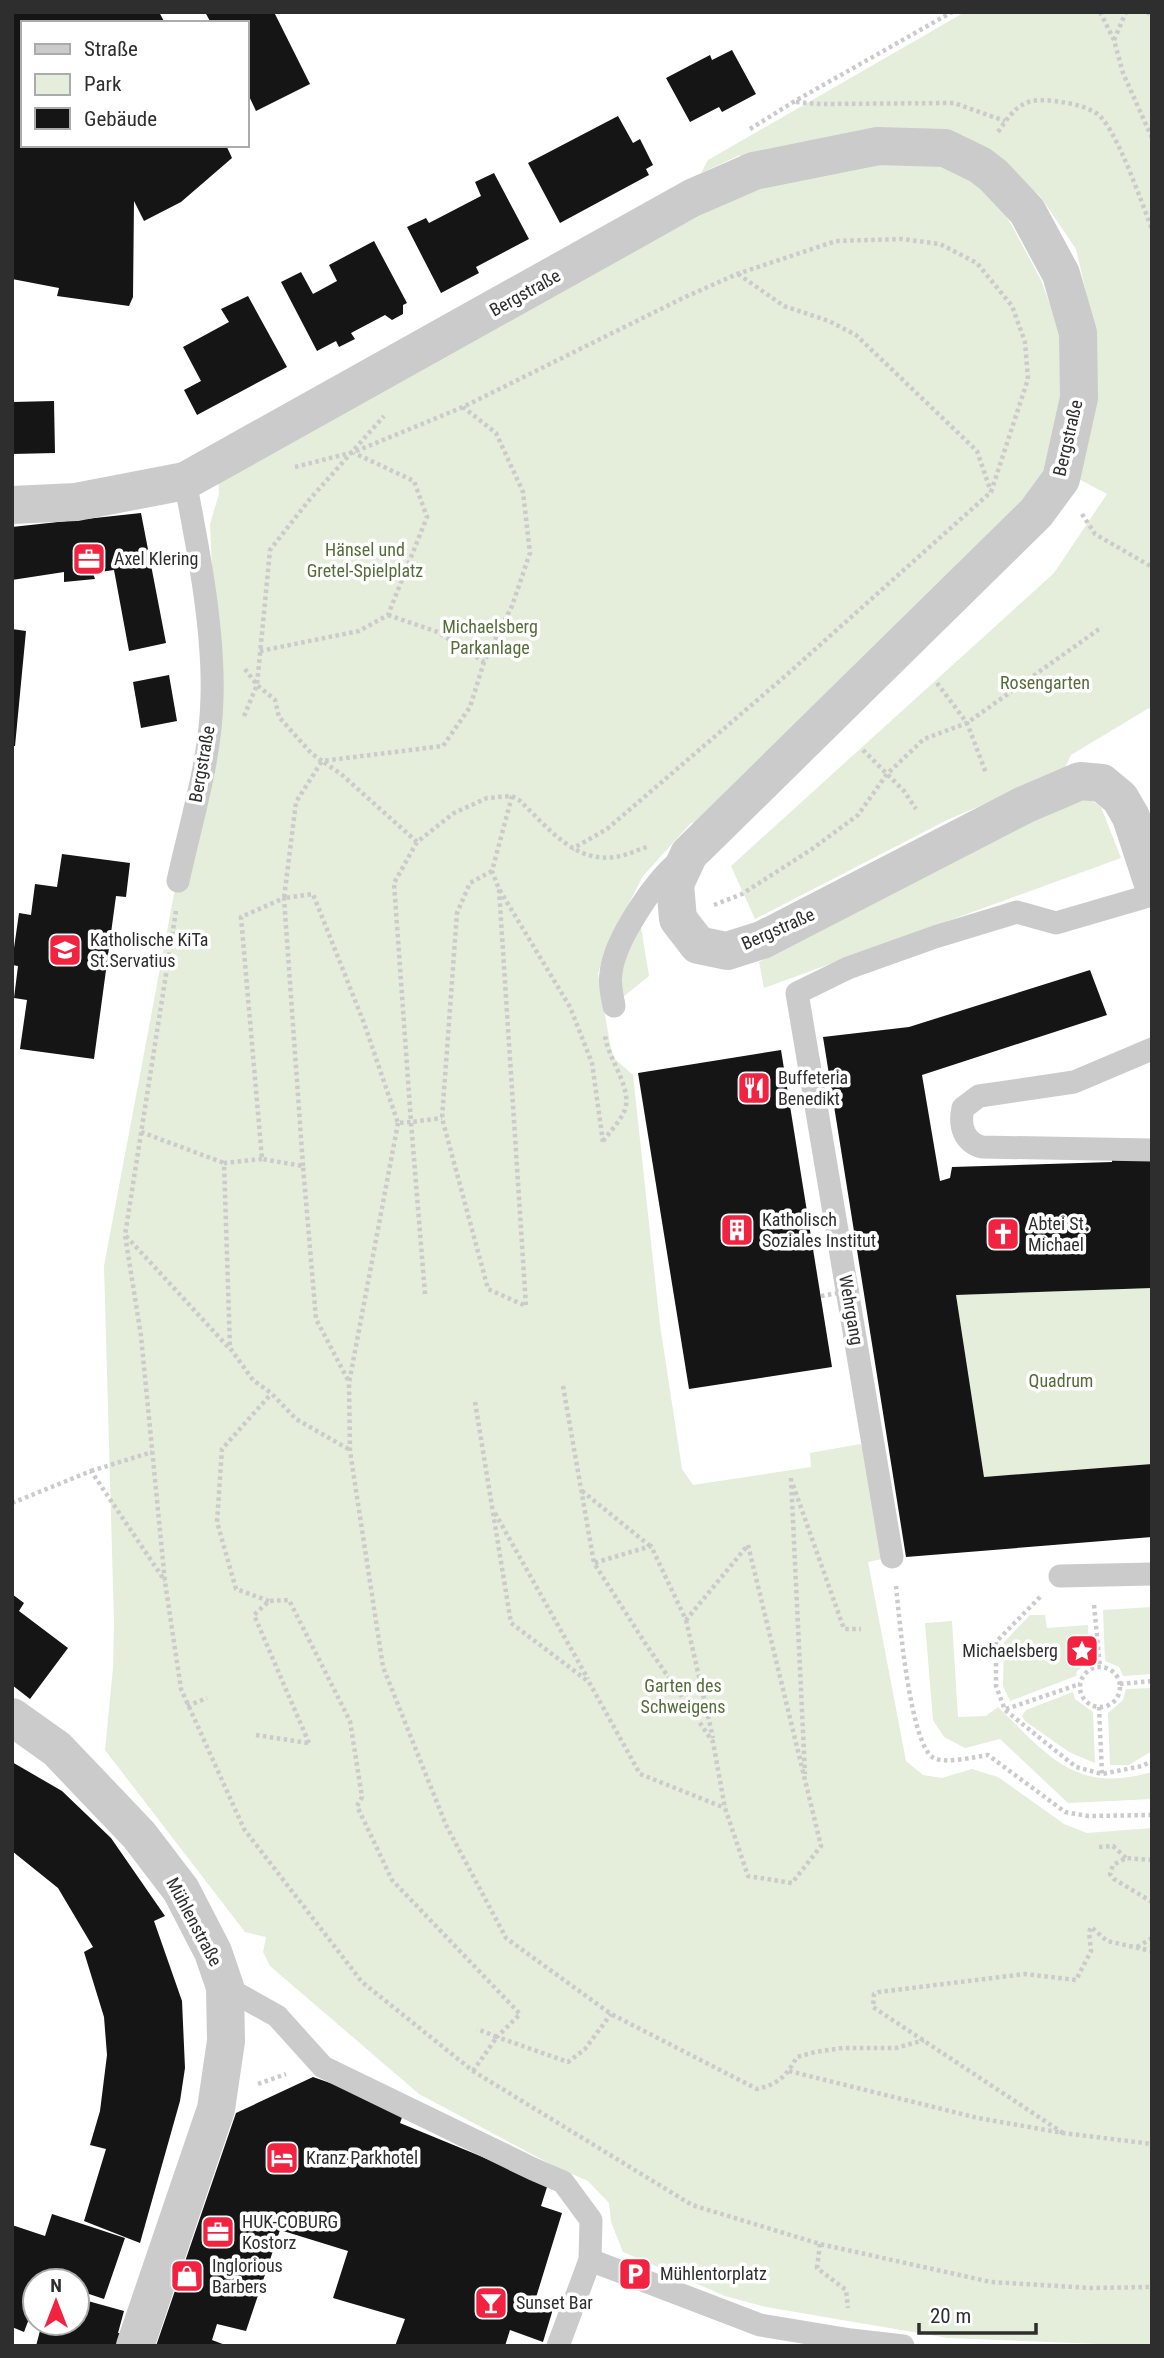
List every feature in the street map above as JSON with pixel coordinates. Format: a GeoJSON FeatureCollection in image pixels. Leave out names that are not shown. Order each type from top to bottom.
{"type":"FeatureCollection","features":[{"type":"Feature","properties":{"kind":"street","name":"Bergstraße"},"geometry":{"type":"LineString","coordinates":[[12,505],[76,502],[186,481],[692,198],[754,171],[878,146],[945,148],[980,165],[1027,211],[1061,274],[1078,333],[1079,398],[1060,479],[1036,513],[689,854],[675,884],[678,919],[698,945],[727,951],[762,940],[1024,805],[1080,781],[1102,783],[1120,798],[1131,817],[1152,881]]}},
{"type":"Feature","properties":{"kind":"street","name":"Mühlenstraße"},"geometry":{"type":"LineString","coordinates":[[12,1717],[57,1749],[139,1835],[181,1889],[213,1952],[225,1987],[226,2040],[216,2109],[135,2346]]}},
{"type":"Feature","properties":{"kind":"lane","name":"Bergstraße"},"geometry":{"type":"LineString","coordinates":[[178,881],[205,760],[212,700],[212,653],[186,481]]}},
{"type":"Feature","properties":{"kind":"lane"},"geometry":{"type":"LineString","coordinates":[[614,1006],[611,972],[616,954],[648,893],[667,872],[689,854]]}},
{"type":"Feature","properties":{"kind":"lane","name":"Wehrgang"},"geometry":{"type":"LineString","coordinates":[[892,1558],[797,993],[848,968],[1017,912],[1056,923],[1152,895]]}},
{"type":"Feature","properties":{"kind":"lane"},"geometry":{"type":"LineString","coordinates":[[1152,1049],[1074,1082],[979,1097],[963,1108],[961,1117],[965,1136],[972,1144],[982,1147],[1152,1150]]}},
{"type":"Feature","properties":{"kind":"lane"},"geometry":{"type":"LineString","coordinates":[[1060,1576],[1152,1574]]}},
{"type":"Feature","properties":{"kind":"lane"},"geometry":{"type":"LineString","coordinates":[[225,1987],[277,2016],[323,2067],[563,2182],[591,2220],[590,2260],[558,2346]]}},
{"type":"Feature","properties":{"kind":"lane"},"geometry":{"type":"LineString","coordinates":[[590,2260],[760,2325],[903,2346]]}},
{"type":"Feature","properties":{"kind":"path"},"geometry":{"type":"LineString","coordinates":[[741,135],[795,101],[952,12]]}},
{"type":"Feature","properties":{"kind":"path"},"geometry":{"type":"LineString","coordinates":[[1100,12],[1114,40],[1123,73],[1152,138]]}},
{"type":"Feature","properties":{"kind":"path"},"geometry":{"type":"LineString","coordinates":[[1114,40],[1126,12]]}},
{"type":"Feature","properties":{"kind":"path"},"geometry":{"type":"LineString","coordinates":[[1006,121],[1023,103],[1037,99],[1073,104],[1097,113],[1111,129],[1152,229]]}},
{"type":"Feature","properties":{"kind":"path"},"geometry":{"type":"LineString","coordinates":[[293,467],[354,453],[463,407],[737,274],[836,241],[902,239],[940,244],[977,263],[1012,306],[1025,342],[1028,379],[991,492],[783,678],[607,829],[572,849]]}},
{"type":"Feature","properties":{"kind":"path"},"geometry":{"type":"LineString","coordinates":[[737,274],[784,306],[829,321],[856,335],[977,451],[991,492]]}},
{"type":"Feature","properties":{"kind":"path"},"geometry":{"type":"LineString","coordinates":[[322,761],[443,746],[470,708],[484,662],[512,606],[530,552],[523,492],[496,433],[463,407]]}},
{"type":"Feature","properties":{"kind":"path"},"geometry":{"type":"LineString","coordinates":[[260,651],[359,631],[388,615],[427,517],[414,481],[354,453]]}},
{"type":"Feature","properties":{"kind":"path"},"geometry":{"type":"LineString","coordinates":[[354,453],[310,499],[270,550],[257,685],[275,700],[279,717],[311,753],[341,774],[417,842]]}},
{"type":"Feature","properties":{"kind":"path"},"geometry":{"type":"LineString","coordinates":[[1060,479],[1074,488],[1081,513],[1095,534],[1152,567]]}},
{"type":"Feature","properties":{"kind":"path"},"geometry":{"type":"LineString","coordinates":[[388,615],[438,632],[484,662]]}},
{"type":"Feature","properties":{"kind":"path"},"geometry":{"type":"LineString","coordinates":[[678,919],[742,894],[811,849],[858,815],[887,774],[924,739],[967,723],[1102,627]]}},
{"type":"Feature","properties":{"kind":"path"},"geometry":{"type":"LineString","coordinates":[[937,683],[967,723],[986,773]]}},
{"type":"Feature","properties":{"kind":"path"},"geometry":{"type":"LineString","coordinates":[[863,750],[916,809]]}},
{"type":"Feature","properties":{"kind":"path"},"geometry":{"type":"LineString","coordinates":[[322,761],[296,802],[284,898],[316,1320],[349,1383]]}},
{"type":"Feature","properties":{"kind":"path"},"geometry":{"type":"LineString","coordinates":[[425,1294],[394,883],[417,842],[454,813],[487,798],[512,796],[572,849],[595,858],[617,857],[669,842],[689,854]]}},
{"type":"Feature","properties":{"kind":"path"},"geometry":{"type":"LineString","coordinates":[[512,796],[492,871],[499,889],[570,1007],[592,1063],[603,1142],[625,1112],[624,1083]]}},
{"type":"Feature","properties":{"kind":"path"},"geometry":{"type":"LineString","coordinates":[[492,871],[470,883],[457,914],[442,1118],[488,1289],[526,1306],[499,889]]}},
{"type":"Feature","properties":{"kind":"path"},"geometry":{"type":"LineString","coordinates":[[178,881],[125,1235],[141,1336],[165,1582],[181,1689],[244,1829],[362,1982],[473,2071],[692,2205],[820,2244],[991,2283],[1091,2288],[1152,2287]]}},
{"type":"Feature","properties":{"kind":"path"},"geometry":{"type":"LineString","coordinates":[[262,1159],[240,917],[284,898],[313,894],[364,1023],[398,1123],[349,1383],[350,1451],[383,1667],[446,1825],[506,1938],[611,2014],[757,2089],[774,2085],[789,2071],[797,2057],[843,2048],[896,2048],[924,2040]]}},
{"type":"Feature","properties":{"kind":"path"},"geometry":{"type":"LineString","coordinates":[[398,1123],[442,1118]]}},
{"type":"Feature","properties":{"kind":"path"},"geometry":{"type":"LineString","coordinates":[[141,1132],[223,1163],[262,1159],[303,1166]]}},
{"type":"Feature","properties":{"kind":"path"},"geometry":{"type":"LineString","coordinates":[[223,1163],[230,1348]]}},
{"type":"Feature","properties":{"kind":"path"},"geometry":{"type":"LineString","coordinates":[[125,1235],[230,1348],[253,1380],[271,1393],[296,1419],[350,1451]]}},
{"type":"Feature","properties":{"kind":"path"},"geometry":{"type":"LineString","coordinates":[[821,1296],[862,1289]]}},
{"type":"Feature","properties":{"kind":"path"},"geometry":{"type":"LineString","coordinates":[[563,1386],[594,1563],[713,1742]]}},
{"type":"Feature","properties":{"kind":"path"},"geometry":{"type":"LineString","coordinates":[[271,1393],[222,1449],[217,1522],[236,1589],[269,1601],[289,1600],[349,1721],[362,1797],[356,1806],[392,1880],[520,2014],[497,2037],[473,2071]]}},
{"type":"Feature","properties":{"kind":"path"},"geometry":{"type":"LineString","coordinates":[[475,1402],[511,1623],[589,1682]]}},
{"type":"Feature","properties":{"kind":"path"},"geometry":{"type":"LineString","coordinates":[[12,1503],[91,1471],[152,1451]]}},
{"type":"Feature","properties":{"kind":"path"},"geometry":{"type":"LineString","coordinates":[[91,1471],[165,1582]]}},
{"type":"Feature","properties":{"kind":"path"},"geometry":{"type":"LineString","coordinates":[[806,1788],[791,1478],[844,1629],[861,1629]]}},
{"type":"Feature","properties":{"kind":"path"},"geometry":{"type":"LineString","coordinates":[[582,1491],[651,1546],[686,1619],[725,1808],[748,1876],[792,1883],[821,1846],[748,1545],[686,1619]]}},
{"type":"Feature","properties":{"kind":"path"},"geometry":{"type":"LineString","coordinates":[[492,1509],[640,1774],[725,1808]]}},
{"type":"Feature","properties":{"kind":"path"},"geometry":{"type":"LineString","coordinates":[[594,1563],[651,1546]]}},
{"type":"Feature","properties":{"kind":"path"},"geometry":{"type":"LineString","coordinates":[[892,1558],[906,1676],[923,1748],[934,1758],[958,1759],[988,1755],[1065,1812],[1088,1816],[1152,1815]]}},
{"type":"Feature","properties":{"kind":"path"},"geometry":{"type":"LineString","coordinates":[[1090,1575],[1100,1667]]}},
{"type":"Feature","properties":{"kind":"path"},"geometry":{"type":"LineString","coordinates":[[1060,1576],[996,1642],[996,1686],[1005,1710],[1076,1767],[1102,1774],[1142,1766],[1152,1760]]}},
{"type":"Feature","properties":{"kind":"path"},"geometry":{"type":"LineString","coordinates":[[256,1735],[309,1743],[254,1615],[269,1601]]}},
{"type":"Feature","properties":{"kind":"path"},"geometry":{"type":"LineString","coordinates":[[1100,1667],[1114,1672],[1120,1684],[1117,1697],[1106,1706],[1099,1707],[1092,1705],[1082,1696],[1080,1684],[1087,1672],[1100,1667]]}},
{"type":"Feature","properties":{"kind":"path"},"geometry":{"type":"LineString","coordinates":[[1120,1684],[1152,1681]]}},
{"type":"Feature","properties":{"kind":"path"},"geometry":{"type":"LineString","coordinates":[[1005,1710],[1080,1684]]}},
{"type":"Feature","properties":{"kind":"path"},"geometry":{"type":"LineString","coordinates":[[187,1706],[206,1698]]}},
{"type":"Feature","properties":{"kind":"path"},"geometry":{"type":"LineString","coordinates":[[1099,1707],[1102,1774]]}},
{"type":"Feature","properties":{"kind":"path"},"geometry":{"type":"LineString","coordinates":[[1099,1847],[1113,1846],[1126,1857],[1152,1860]]}},
{"type":"Feature","properties":{"kind":"path"},"geometry":{"type":"LineString","coordinates":[[1126,1857],[1113,1865],[1110,1874],[1152,1902]]}},
{"type":"Feature","properties":{"kind":"path"},"geometry":{"type":"LineString","coordinates":[[1063,2133],[873,2007],[874,1994],[1025,1974],[1076,1980],[1091,1951],[1091,1927],[1107,1941],[1152,1951]]}},
{"type":"Feature","properties":{"kind":"path"},"geometry":{"type":"LineString","coordinates":[[1136,1948],[1152,1938]]}},
{"type":"Feature","properties":{"kind":"path"},"geometry":{"type":"LineString","coordinates":[[477,2029],[568,2062],[585,2049],[611,2014]]}},
{"type":"Feature","properties":{"kind":"path"},"geometry":{"type":"LineString","coordinates":[[248,2087],[296,2071],[323,2067]]}},
{"type":"Feature","properties":{"kind":"path"},"geometry":{"type":"LineString","coordinates":[[789,2071],[978,2118],[1063,2133],[1152,2144]]}},
{"type":"Feature","properties":{"kind":"path"},"geometry":{"type":"LineString","coordinates":[[820,2244],[817,2268],[846,2290],[851,2340]]}},
{"type":"Feature","properties":{"kind":"green space","name":"Rosengarten"},"geometry":{"type":"Polygon","coordinates":[[[965,12],[1152,12],[1152,710],[1149,708],[1071,755],[1064,770],[947,820],[755,919],[731,866],[1054,573],[1107,494],[1077,478],[1095,331],[1076,249],[1040,196],[1001,162],[742,164],[740,155],[701,173],[708,160],[965,12]]]}},
{"type":"Feature","properties":{"kind":"green space","name":"Michaelsberg Parkanlage"},"geometry":{"type":"Polygon","coordinates":[[[839,163],[944,165],[961,173],[998,203],[1041,280],[1061,334],[1061,400],[1046,468],[1038,490],[703,821],[691,823],[643,876],[604,952],[598,974],[611,1049],[615,1059],[633,1075],[660,1325],[682,1469],[693,1485],[811,1467],[810,1453],[860,1444],[871,1455],[887,1558],[868,1562],[906,1761],[923,1775],[942,1778],[972,1769],[998,1777],[1064,1824],[1087,1833],[1152,1828],[1152,2346],[948,2338],[766,2307],[725,2296],[623,2252],[611,2222],[609,2203],[588,2181],[556,2167],[419,2094],[270,1966],[263,1952],[266,1937],[245,1932],[105,1750],[113,1668],[114,1622],[104,1266],[180,862],[218,698],[210,524],[219,494],[218,475],[725,202],[759,186],[839,163]]]}},
{"type":"Feature","properties":{"kind":"green space"},"geometry":{"type":"Polygon","coordinates":[[[1079,798],[1101,807],[1121,858],[764,988],[759,962],[1070,800],[1079,798]]]}},
{"type":"Feature","properties":{"kind":"green space"},"geometry":{"type":"Polygon","coordinates":[[[641,927],[649,976],[623,997],[619,976],[641,927]]]}},
{"type":"Feature","properties":{"kind":"green space","name":"Quadrum"},"geometry":{"type":"Polygon","coordinates":[[[1152,1288],[1152,1464],[984,1477],[956,1295],[1152,1288]]]}},
{"type":"Feature","properties":{"kind":"green space"},"geometry":{"type":"Polygon","coordinates":[[[1152,1607],[1152,1674],[1123,1676],[1119,1667],[1105,1661],[1103,1610],[1152,1607]]]}},
{"type":"Feature","properties":{"kind":"green space"},"geometry":{"type":"Polygon","coordinates":[[[1030,1615],[1045,1615],[1047,1628],[1088,1625],[1090,1661],[1077,1671],[1076,1676],[1010,1701],[1003,1686],[1004,1642],[1030,1615]]]}},
{"type":"Feature","properties":{"kind":"green space"},"geometry":{"type":"Polygon","coordinates":[[[952,1621],[958,1717],[986,1716],[998,1707],[1049,1755],[1083,1774],[1125,1778],[1152,1772],[1152,1799],[1068,1803],[1000,1739],[965,1748],[944,1737],[933,1720],[925,1623],[952,1621]]]}},
{"type":"Feature","properties":{"kind":"green space"},"geometry":{"type":"Polygon","coordinates":[[[1152,1688],[1152,1751],[1129,1765],[1110,1765],[1108,1713],[1123,1700],[1126,1689],[1152,1688]]]}},
{"type":"Feature","properties":{"kind":"green space"},"geometry":{"type":"Polygon","coordinates":[[[1073,1692],[1075,1699],[1093,1712],[1095,1763],[1069,1752],[1025,1721],[1022,1716],[1026,1710],[1073,1692]]]}},
{"type":"Feature","properties":{"kind":"building"},"geometry":{"type":"Polygon","coordinates":[[[12,12],[159,12],[164,21],[21,21],[21,147],[227,147],[232,158],[181,202],[144,221],[134,201],[133,297],[129,306],[57,296],[59,288],[12,279],[12,12]]]}},
{"type":"Feature","properties":{"kind":"building"},"geometry":{"type":"Polygon","coordinates":[[[205,12],[274,12],[310,84],[256,111],[248,94],[248,21],[210,21],[205,12]]]}},
{"type":"Feature","properties":{"kind":"building"},"geometry":{"type":"Polygon","coordinates":[[[732,50],[756,94],[722,112],[719,107],[690,122],[666,78],[710,55],[712,60],[732,50]]]}},
{"type":"Feature","properties":{"kind":"building"},"geometry":{"type":"Polygon","coordinates":[[[618,116],[633,143],[640,139],[653,165],[646,169],[649,175],[560,223],[528,163],[618,116]]]}},
{"type":"Feature","properties":{"kind":"building"},"geometry":{"type":"Polygon","coordinates":[[[494,173],[529,239],[476,267],[479,273],[441,293],[407,227],[426,218],[429,223],[481,196],[475,182],[494,173]]]}},
{"type":"Feature","properties":{"kind":"building"},"geometry":{"type":"Polygon","coordinates":[[[374,241],[407,303],[403,305],[403,314],[392,320],[385,315],[351,333],[355,339],[339,347],[336,341],[317,351],[281,282],[301,272],[313,294],[337,281],[329,265],[374,241]]]}},
{"type":"Feature","properties":{"kind":"building"},"geometry":{"type":"Polygon","coordinates":[[[248,296],[287,367],[197,415],[184,390],[201,381],[183,347],[229,322],[221,309],[248,296]]]}},
{"type":"Feature","properties":{"kind":"building"},"geometry":{"type":"Polygon","coordinates":[[[54,401],[55,453],[12,454],[12,402],[54,401]]]}},
{"type":"Feature","properties":{"kind":"building"},"geometry":{"type":"Polygon","coordinates":[[[141,513],[166,643],[129,651],[114,570],[93,573],[95,579],[64,582],[64,572],[12,580],[12,527],[141,513]]]}},
{"type":"Feature","properties":{"kind":"building"},"geometry":{"type":"Polygon","coordinates":[[[12,629],[26,631],[15,746],[12,746],[12,629]]]}},
{"type":"Feature","properties":{"kind":"building"},"geometry":{"type":"Polygon","coordinates":[[[169,675],[177,721],[141,728],[133,682],[169,675]]]}},
{"type":"Feature","properties":{"kind":"building"},"geometry":{"type":"Polygon","coordinates":[[[62,854],[130,863],[126,897],[116,896],[94,1059],[20,1049],[27,1000],[14,998],[18,966],[12,965],[19,913],[31,915],[35,884],[57,887],[62,854]]]}},
{"type":"Feature","properties":{"kind":"building","name":"Abtei St. Michael"},"geometry":{"type":"Polygon","coordinates":[[[1090,970],[1107,1015],[922,1075],[940,1181],[950,1178],[952,1167],[1112,1162],[1112,1157],[1152,1156],[1152,1288],[956,1295],[984,1477],[1152,1464],[1152,1537],[906,1557],[823,1037],[909,1027],[1090,970]]]}},
{"type":"Feature","properties":{"kind":"building","name":"Katholisch Soziales Institut"},"geometry":{"type":"Polygon","coordinates":[[[781,1050],[832,1367],[689,1389],[638,1073],[781,1050]]]}},
{"type":"Feature","properties":{"kind":"building"},"geometry":{"type":"Polygon","coordinates":[[[12,1594],[24,1603],[19,1611],[68,1648],[30,1699],[12,1685],[12,1594]]]}},
{"type":"Feature","properties":{"kind":"building"},"geometry":{"type":"Polygon","coordinates":[[[12,1762],[62,1791],[111,1838],[165,1916],[154,1921],[182,2001],[185,2068],[180,2101],[140,2243],[84,2221],[106,2149],[90,2145],[100,2111],[107,2055],[104,2017],[84,1952],[93,1947],[58,1888],[12,1851],[12,1762]]]}},
{"type":"Feature","properties":{"kind":"building"},"geometry":{"type":"Polygon","coordinates":[[[313,2077],[405,2109],[400,2123],[548,2184],[541,2206],[562,2213],[534,2304],[553,2309],[543,2342],[510,2330],[505,2346],[395,2346],[405,2319],[333,2298],[348,2251],[280,2230],[246,2331],[217,2324],[212,2340],[228,2346],[156,2346],[236,2113],[313,2077]]]}},
{"type":"Feature","properties":{"kind":"building"},"geometry":{"type":"Polygon","coordinates":[[[52,2214],[125,2238],[104,2299],[91,2295],[91,2267],[21,2267],[21,2331],[12,2327],[12,2225],[45,2236],[52,2214]]]}},
{"type":"Feature","properties":{"kind":"building"},"geometry":{"type":"Polygon","coordinates":[[[91,2302],[124,2311],[118,2333],[122,2333],[118,2346],[36,2346],[38,2337],[91,2337],[91,2302]]]}},
{"type":"Feature","properties":{"kind":"place","name":"Axel Klering"},"geometry":{"type":"Point","coordinates":[89,559]}},
{"type":"Feature","properties":{"kind":"place","name":"Katholische KiTa St.Servatius"},"geometry":{"type":"Point","coordinates":[65,950]}},
{"type":"Feature","properties":{"kind":"place","name":"Buffeteria Benedikt"},"geometry":{"type":"Point","coordinates":[754,1088]}},
{"type":"Feature","properties":{"kind":"place","name":"Katholisch Soziales Institut"},"geometry":{"type":"Point","coordinates":[737,1230]}},
{"type":"Feature","properties":{"kind":"place","name":"Abtei St. Michael"},"geometry":{"type":"Point","coordinates":[1003,1234]}},
{"type":"Feature","properties":{"kind":"place","name":"Michaelsberg"},"geometry":{"type":"Point","coordinates":[1082,1651]}},
{"type":"Feature","properties":{"kind":"place","name":"Kranz Parkhotel"},"geometry":{"type":"Point","coordinates":[282,2158]}},
{"type":"Feature","properties":{"kind":"place","name":"HUK-COBURG Kostorz"},"geometry":{"type":"Point","coordinates":[218,2232]}},
{"type":"Feature","properties":{"kind":"place","name":"Mühlentorplatz"},"geometry":{"type":"Point","coordinates":[635,2274]}},
{"type":"Feature","properties":{"kind":"place","name":"Inglorious Barbers"},"geometry":{"type":"Point","coordinates":[187,2276]}},
{"type":"Feature","properties":{"kind":"place","name":"Sunset Bar"},"geometry":{"type":"Point","coordinates":[491,2303]}},
{"type":"Feature","properties":{"kind":"park label","name":"Hänsel und Gretel-Spielplatz"},"geometry":{"type":"Point","coordinates":[365,560]}},
{"type":"Feature","properties":{"kind":"park label","name":"Garten des Schweigens"},"geometry":{"type":"Point","coordinates":[683,1696]}}]}
